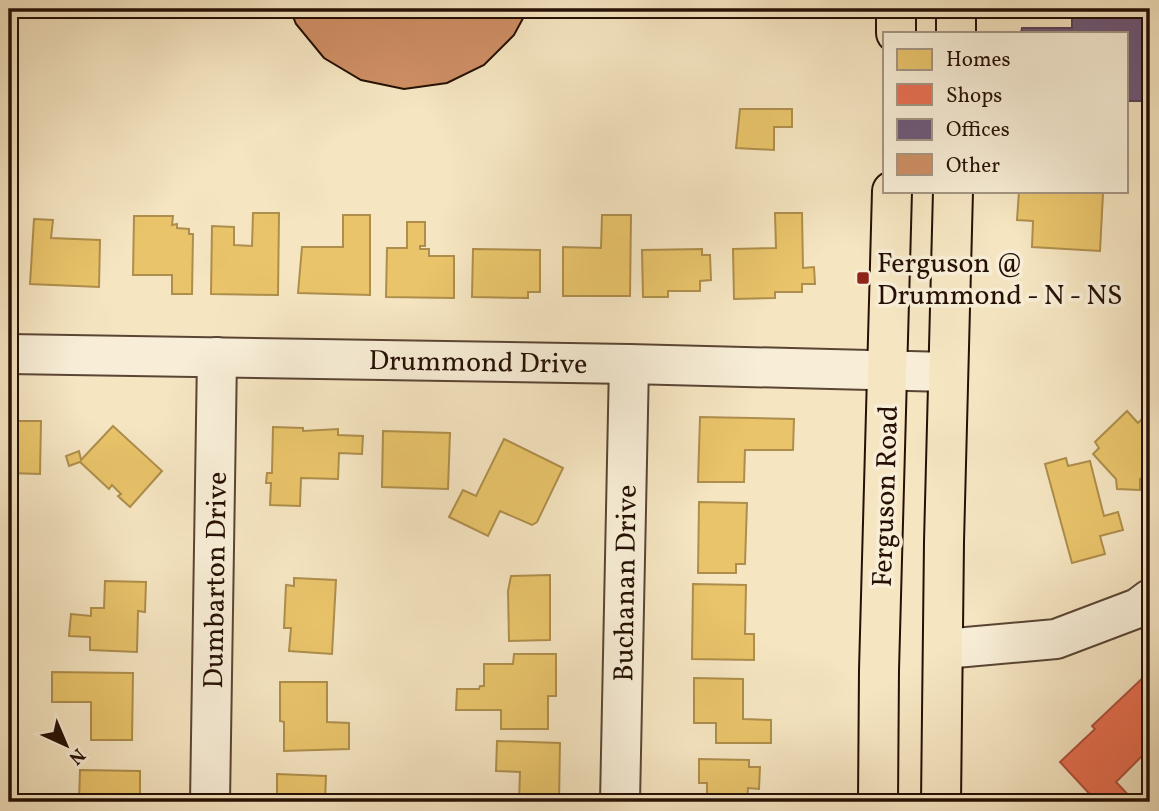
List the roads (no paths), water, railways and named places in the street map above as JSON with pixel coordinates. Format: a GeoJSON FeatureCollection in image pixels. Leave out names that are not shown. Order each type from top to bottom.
{"type":"FeatureCollection","features":[{"type":"Feature","properties":{"kind":"main road"},"geometry":{"type":"LineString","coordinates":[[895,32],[896,9]]}},
{"type":"Feature","properties":{"kind":"main road"},"geometry":{"type":"LineString","coordinates":[[956,9],[956,32]]}},
{"type":"Feature","properties":{"kind":"main road","name":"Ferguson Road"},"geometry":{"type":"LineString","coordinates":[[878,802],[892,192]]}},
{"type":"Feature","properties":{"kind":"main road"},"geometry":{"type":"LineString","coordinates":[[941,802],[953,192]]}},
{"type":"Feature","properties":{"kind":"street","name":"Drummond Drive"},"geometry":{"type":"LineString","coordinates":[[9,354],[629,363],[948,372]]}},
{"type":"Feature","properties":{"kind":"street","name":"Dumbarton Drive"},"geometry":{"type":"LineString","coordinates":[[210,802],[217,357]]}},
{"type":"Feature","properties":{"kind":"street","name":"Buchanan Drive"},"geometry":{"type":"LineString","coordinates":[[620,802],[629,363]]}},
{"type":"Feature","properties":{"kind":"street"},"geometry":{"type":"LineString","coordinates":[[944,649],[1056,639],[1138,608],[1150,599]]}},
{"type":"Feature","properties":{"kind":"place","name":"Ferguson @ Drummond - N - NS"},"geometry":{"type":"Point","coordinates":[863,278]}}]}
